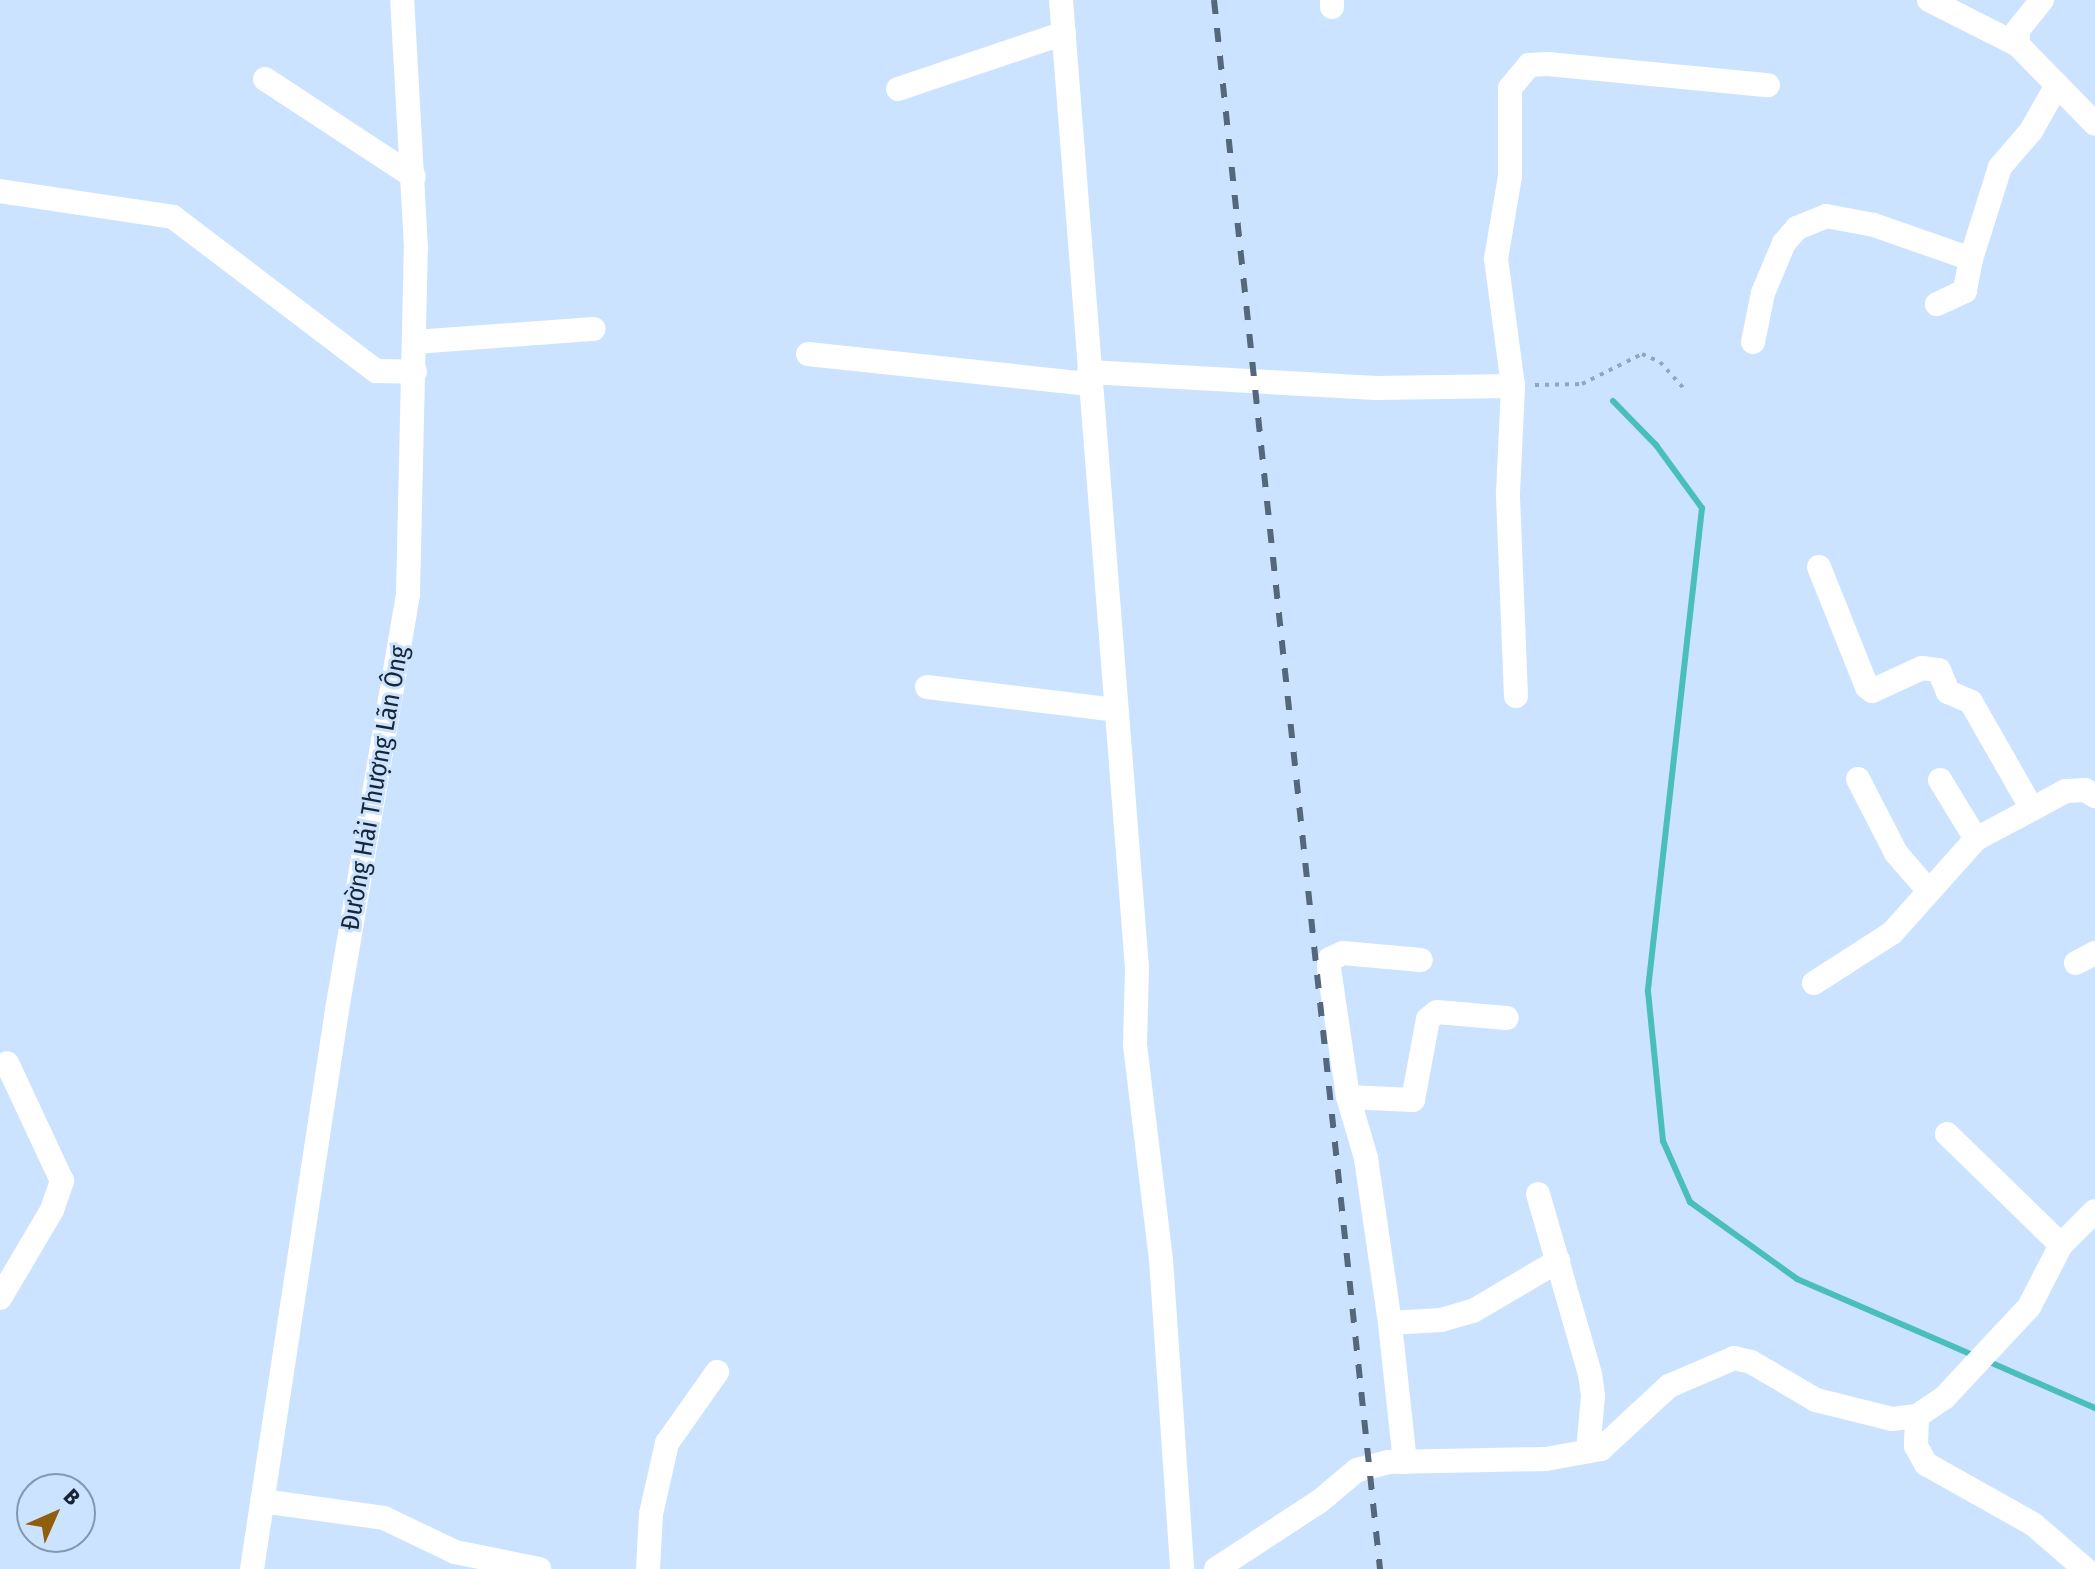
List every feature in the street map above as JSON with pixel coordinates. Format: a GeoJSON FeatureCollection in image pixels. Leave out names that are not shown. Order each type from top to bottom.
{"type":"FeatureCollection","features":[{"type":"Feature","properties":{"kind":"street","name":"Đường Hải Thượng Lãn Ông"},"geometry":{"type":"LineString","coordinates":[[252,1569],[337,1010],[408,594],[415,372],[414,177],[402,0]]}},
{"type":"Feature","properties":{"kind":"street"},"geometry":{"type":"LineString","coordinates":[[1061,0],[1137,968],[1135,1045],[1161,1259],[1182,1569]]}},
{"type":"Feature","properties":{"kind":"street"},"geometry":{"type":"LineString","coordinates":[[1929,0],[2018,45],[2095,124]]}},
{"type":"Feature","properties":{"kind":"street"},"geometry":{"type":"LineString","coordinates":[[2018,45],[2018,30],[2042,0]]}},
{"type":"Feature","properties":{"kind":"street"},"geometry":{"type":"LineString","coordinates":[[898,89],[1064,33]]}},
{"type":"Feature","properties":{"kind":"street"},"geometry":{"type":"LineString","coordinates":[[1516,696],[1508,493],[1513,386],[1496,259],[1510,176],[1510,88],[1529,65],[1548,64],[1768,85]]}},
{"type":"Feature","properties":{"kind":"street"},"geometry":{"type":"LineString","coordinates":[[265,79],[414,177]]}},
{"type":"Feature","properties":{"kind":"street"},"geometry":{"type":"LineString","coordinates":[[1937,304],[1965,291],[1971,259],[2000,167],[2031,131],[2057,85]]}},
{"type":"Feature","properties":{"kind":"street"},"geometry":{"type":"LineString","coordinates":[[0,191],[173,217],[376,371],[415,372]]}},
{"type":"Feature","properties":{"kind":"street"},"geometry":{"type":"LineString","coordinates":[[1753,342],[1763,293],[1784,243],[1807,221],[1826,216],[1874,225],[1971,259]]}},
{"type":"Feature","properties":{"kind":"street"},"geometry":{"type":"LineString","coordinates":[[415,342],[594,329]]}},
{"type":"Feature","properties":{"kind":"street"},"geometry":{"type":"LineString","coordinates":[[808,354],[1089,378],[1376,388],[1513,386]]}},
{"type":"Feature","properties":{"kind":"street"},"geometry":{"type":"LineString","coordinates":[[1819,567],[1867,687],[1872,691],[1922,668],[1939,670],[1948,692],[1971,702],[2031,807]]}},
{"type":"Feature","properties":{"kind":"street"},"geometry":{"type":"LineString","coordinates":[[927,687],[1116,710]]}},
{"type":"Feature","properties":{"kind":"street"},"geometry":{"type":"LineString","coordinates":[[1858,779],[1896,853],[1928,890]]}},
{"type":"Feature","properties":{"kind":"street"},"geometry":{"type":"LineString","coordinates":[[1940,780],[1976,839]]}},
{"type":"Feature","properties":{"kind":"street"},"geometry":{"type":"LineString","coordinates":[[1814,983],[1892,933],[1976,839],[2066,791],[2085,790],[2095,796]]}},
{"type":"Feature","properties":{"kind":"street"},"geometry":{"type":"LineString","coordinates":[[1405,1462],[1390,1323],[1366,1158],[1348,1097],[1330,959],[1343,953],[1421,960]]}},
{"type":"Feature","properties":{"kind":"street"},"geometry":{"type":"LineString","coordinates":[[1348,1097],[1413,1100],[1428,1019],[1437,1012],[1507,1018]]}},
{"type":"Feature","properties":{"kind":"street"},"geometry":{"type":"LineString","coordinates":[[0,1298],[52,1210],[62,1181],[7,1063]]}},
{"type":"Feature","properties":{"kind":"street"},"geometry":{"type":"LineString","coordinates":[[1947,1134],[2061,1245]]}},
{"type":"Feature","properties":{"kind":"street"},"geometry":{"type":"LineString","coordinates":[[1538,1194],[1593,1396],[1588,1451]]}},
{"type":"Feature","properties":{"kind":"street"},"geometry":{"type":"LineString","coordinates":[[1216,1569],[1320,1501],[1357,1470],[1405,1462],[1546,1459],[1588,1451],[1611,1444],[1680,1378],[1734,1358],[1751,1362],[1816,1400],[1892,1419],[1917,1416],[1944,1398],[2029,1307],[2061,1245],[2095,1211]]}},
{"type":"Feature","properties":{"kind":"street"},"geometry":{"type":"LineString","coordinates":[[1390,1323],[1441,1320],[1473,1311],[1558,1261]]}},
{"type":"Feature","properties":{"kind":"street"},"geometry":{"type":"LineString","coordinates":[[648,1569],[651,1514],[667,1443],[717,1372]]}},
{"type":"Feature","properties":{"kind":"street"},"geometry":{"type":"LineString","coordinates":[[1917,1416],[1916,1446],[1926,1464],[2033,1524],[2085,1569]]}},
{"type":"Feature","properties":{"kind":"street"},"geometry":{"type":"LineString","coordinates":[[262,1501],[384,1518],[455,1552],[539,1569]]}},
{"type":"Feature","properties":{"kind":"path"},"geometry":{"type":"LineString","coordinates":[[1513,386],[1582,384],[1642,354],[1660,362],[1686,391]]}},
{"type":"Feature","properties":{"kind":"waterway"},"geometry":{"type":"LineString","coordinates":[[1613,401],[1656,445],[1702,508],[1648,991],[1663,1141],[1690,1202],[1797,1279],[1975,1356]]}},
{"type":"Feature","properties":{"kind":"waterway"},"geometry":{"type":"LineString","coordinates":[[1985,1360],[2095,1408]]}},
{"type":"Feature","properties":{"kind":"railway"},"geometry":{"type":"LineString","coordinates":[[1214,0],[1380,1569]]}}]}
